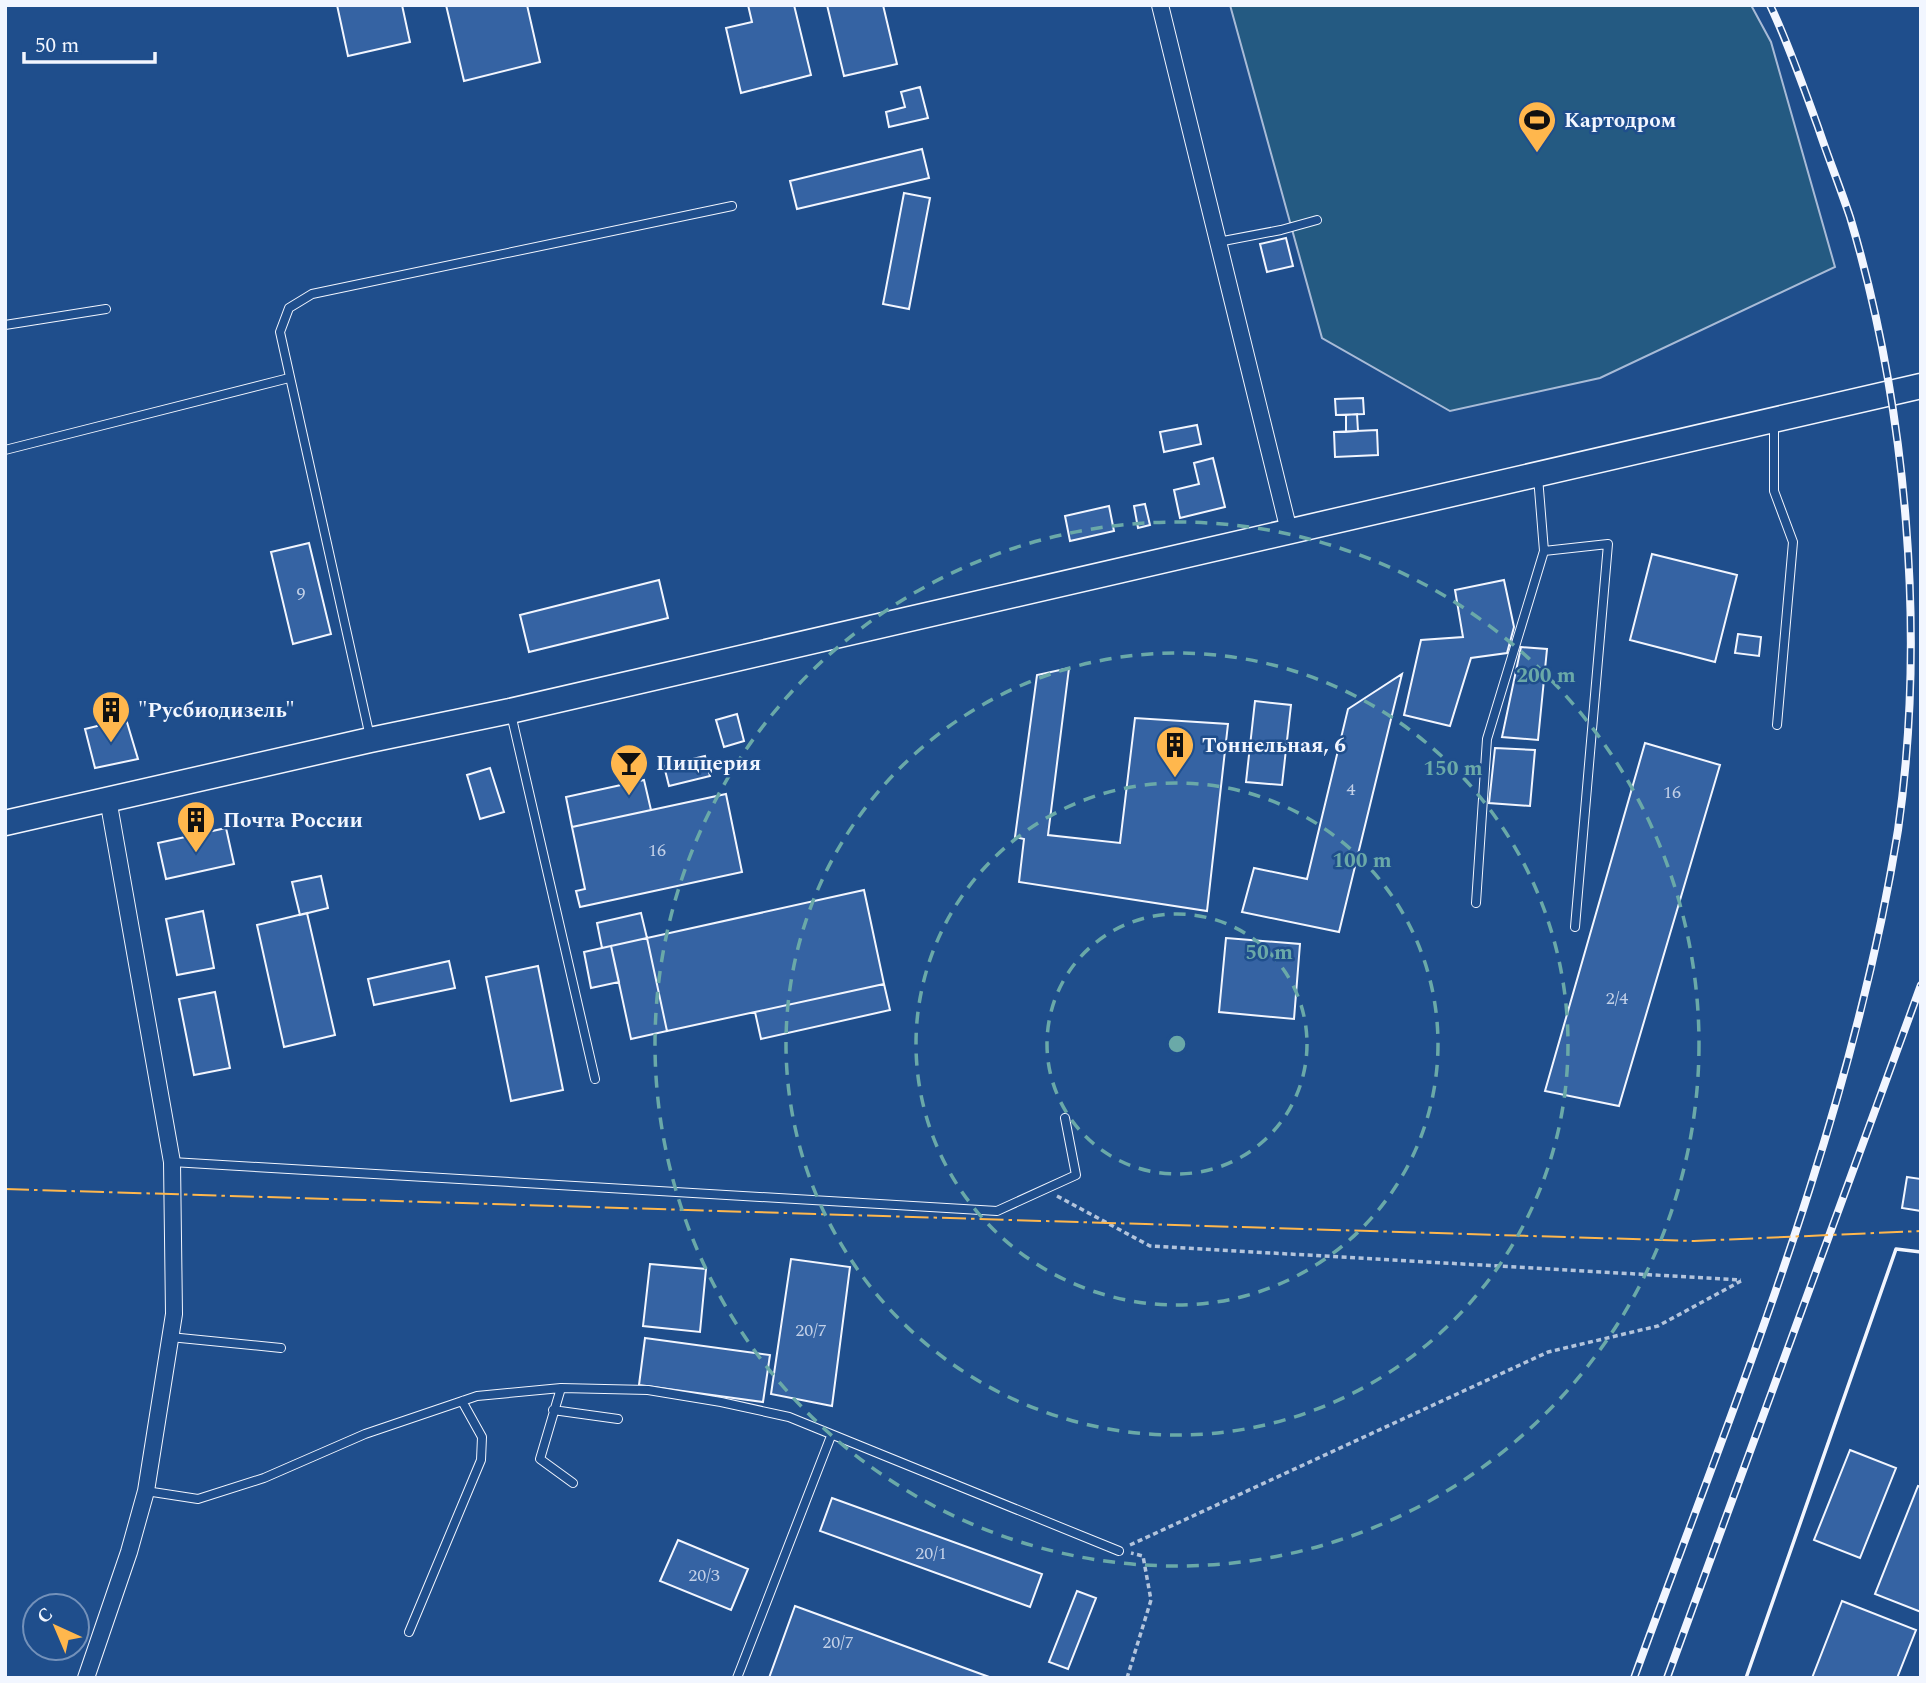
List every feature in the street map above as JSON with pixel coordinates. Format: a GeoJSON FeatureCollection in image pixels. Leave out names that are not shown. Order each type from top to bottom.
{"type":"FeatureCollection","features":[{"type":"Feature","properties":{"kind":"main road"},"geometry":{"type":"LineString","coordinates":[[5,823],[510,711],[1921,386]]}},
{"type":"Feature","properties":{"kind":"street"},"geometry":{"type":"LineString","coordinates":[[1160,5],[1289,531]]}},
{"type":"Feature","properties":{"kind":"street"},"geometry":{"type":"LineString","coordinates":[[86,1678],[146,1491],[174,1314],[172,1162],[108,799]]}},
{"type":"Feature","properties":{"kind":"lane"},"geometry":{"type":"LineString","coordinates":[[370,740],[280,332],[289,308],[312,293],[732,206]]}},
{"type":"Feature","properties":{"kind":"lane"},"geometry":{"type":"LineString","coordinates":[[1218,242],[1317,220]]}},
{"type":"Feature","properties":{"kind":"lane"},"geometry":{"type":"LineString","coordinates":[[5,325],[106,309]]}},
{"type":"Feature","properties":{"kind":"lane"},"geometry":{"type":"LineString","coordinates":[[5,450],[289,378]]}},
{"type":"Feature","properties":{"kind":"lane"},"geometry":{"type":"LineString","coordinates":[[1774,418],[1774,491],[1793,542],[1777,725]]}},
{"type":"Feature","properties":{"kind":"lane"},"geometry":{"type":"LineString","coordinates":[[1476,903],[1487,739],[1544,551],[1538,474]]}},
{"type":"Feature","properties":{"kind":"lane"},"geometry":{"type":"LineString","coordinates":[[1544,551],[1608,544],[1575,927]]}},
{"type":"Feature","properties":{"kind":"lane"},"geometry":{"type":"LineString","coordinates":[[510,711],[595,1079]]}},
{"type":"Feature","properties":{"kind":"lane"},"geometry":{"type":"LineString","coordinates":[[172,1162],[997,1211],[1076,1175],[1065,1118]]}},
{"type":"Feature","properties":{"kind":"lane"},"geometry":{"type":"LineString","coordinates":[[170,1337],[281,1349]]}},
{"type":"Feature","properties":{"kind":"lane"},"geometry":{"type":"LineString","coordinates":[[146,1491],[198,1499],[264,1478],[365,1434],[477,1396],[561,1388],[648,1390],[789,1417],[1118,1551]]}},
{"type":"Feature","properties":{"kind":"lane"},"geometry":{"type":"LineString","coordinates":[[561,1388],[540,1459],[573,1483]]}},
{"type":"Feature","properties":{"kind":"lane"},"geometry":{"type":"LineString","coordinates":[[409,1632],[481,1460],[482,1437],[462,1401]]}},
{"type":"Feature","properties":{"kind":"lane"},"geometry":{"type":"LineString","coordinates":[[553,1410],[618,1419]]}},
{"type":"Feature","properties":{"kind":"lane"},"geometry":{"type":"LineString","coordinates":[[737,1678],[831,1436]]}},
{"type":"Feature","properties":{"kind":"path"},"geometry":{"type":"LineString","coordinates":[[1045,1189],[1150,1246],[1741,1280],[1658,1326],[1548,1352],[1118,1551]]}},
{"type":"Feature","properties":{"kind":"path"},"geometry":{"type":"LineString","coordinates":[[1118,1551],[1143,1556],[1151,1600],[1127,1678]]}},
{"type":"Feature","properties":{"kind":"shaded area","name":"Картодром"},"geometry":{"type":"Polygon","coordinates":[[[1230,5],[1751,5],[1771,42],[1835,267],[1600,378],[1450,411],[1322,338],[1230,5]]]}},
{"type":"Feature","properties":{"kind":"building"},"geometry":{"type":"Polygon","coordinates":[[[337,5],[402,5],[410,42],[348,56],[337,5]]]}},
{"type":"Feature","properties":{"kind":"building"},"geometry":{"type":"Polygon","coordinates":[[[446,5],[527,5],[540,62],[464,81],[446,5]]]}},
{"type":"Feature","properties":{"kind":"building"},"geometry":{"type":"Polygon","coordinates":[[[748,5],[794,5],[811,75],[741,93],[726,28],[752,22],[748,5]]]}},
{"type":"Feature","properties":{"kind":"building"},"geometry":{"type":"Polygon","coordinates":[[[827,5],[883,5],[897,64],[844,76],[827,5]]]}},
{"type":"Feature","properties":{"kind":"building"},"geometry":{"type":"Polygon","coordinates":[[[920,87],[928,118],[889,127],[886,112],[905,107],[901,92],[920,87]]]}},
{"type":"Feature","properties":{"kind":"building"},"geometry":{"type":"Polygon","coordinates":[[[922,149],[929,178],[797,209],[790,181],[922,149]]]}},
{"type":"Feature","properties":{"kind":"building"},"geometry":{"type":"Polygon","coordinates":[[[904,193],[930,198],[909,309],[883,304],[904,193]]]}},
{"type":"Feature","properties":{"kind":"building"},"geometry":{"type":"Polygon","coordinates":[[[1286,238],[1293,266],[1267,272],[1260,244],[1286,238]]]}},
{"type":"Feature","properties":{"kind":"building"},"geometry":{"type":"Polygon","coordinates":[[[1363,398],[1364,414],[1336,415],[1335,399],[1363,398]]]}},
{"type":"Feature","properties":{"kind":"building"},"geometry":{"type":"Polygon","coordinates":[[[1357,414],[1358,431],[1346,432],[1346,415],[1357,414]]]}},
{"type":"Feature","properties":{"kind":"building"},"geometry":{"type":"Polygon","coordinates":[[[1197,425],[1201,444],[1164,452],[1160,432],[1197,425]]]}},
{"type":"Feature","properties":{"kind":"building"},"geometry":{"type":"Polygon","coordinates":[[[1377,430],[1378,455],[1335,457],[1334,432],[1377,430]]]}},
{"type":"Feature","properties":{"kind":"building"},"geometry":{"type":"Polygon","coordinates":[[[1213,458],[1225,507],[1180,518],[1174,490],[1199,484],[1194,463],[1213,458]]]}},
{"type":"Feature","properties":{"kind":"building"},"geometry":{"type":"Polygon","coordinates":[[[1145,504],[1150,525],[1138,528],[1134,506],[1145,504]]]}},
{"type":"Feature","properties":{"kind":"building"},"geometry":{"type":"Polygon","coordinates":[[[1109,506],[1114,531],[1070,541],[1065,516],[1109,506]]]}},
{"type":"Feature","properties":{"kind":"building"},"geometry":{"type":"Polygon","coordinates":[[[309,543],[331,634],[293,644],[271,552],[309,543]]]}},
{"type":"Feature","properties":{"kind":"building"},"geometry":{"type":"Polygon","coordinates":[[[1652,554],[1737,575],[1715,662],[1630,640],[1652,554]]]}},
{"type":"Feature","properties":{"kind":"building"},"geometry":{"type":"Polygon","coordinates":[[[659,580],[668,618],[529,652],[520,615],[659,580]]]}},
{"type":"Feature","properties":{"kind":"building"},"geometry":{"type":"Polygon","coordinates":[[[1504,580],[1514,627],[1507,653],[1471,658],[1450,726],[1404,715],[1421,640],[1463,637],[1455,590],[1504,580]]]}},
{"type":"Feature","properties":{"kind":"building"},"geometry":{"type":"Polygon","coordinates":[[[1738,634],[1761,637],[1759,656],[1735,653],[1738,634]]]}},
{"type":"Feature","properties":{"kind":"building"},"geometry":{"type":"Polygon","coordinates":[[[1521,647],[1547,649],[1538,740],[1502,737],[1521,647]]]}},
{"type":"Feature","properties":{"kind":"building","name":"Тоннельная, 6"},"geometry":{"type":"Polygon","coordinates":[[[1069,668],[1048,835],[1120,843],[1135,718],[1228,724],[1207,911],[1019,882],[1024,839],[1015,837],[1037,675],[1069,668]]]}},
{"type":"Feature","properties":{"kind":"building"},"geometry":{"type":"Polygon","coordinates":[[[1402,674],[1339,932],[1242,912],[1254,868],[1307,879],[1348,709],[1402,674]]]}},
{"type":"Feature","properties":{"kind":"building"},"geometry":{"type":"Polygon","coordinates":[[[1255,701],[1291,705],[1282,785],[1246,782],[1255,701]]]}},
{"type":"Feature","properties":{"kind":"building"},"geometry":{"type":"Polygon","coordinates":[[[737,714],[744,741],[724,747],[716,720],[737,714]]]}},
{"type":"Feature","properties":{"kind":"building","name":"\"Русбиодизель\""},"geometry":{"type":"Polygon","coordinates":[[[126,719],[138,759],[95,768],[85,729],[126,719]]]}},
{"type":"Feature","properties":{"kind":"building"},"geometry":{"type":"Polygon","coordinates":[[[1645,743],[1720,765],[1619,1106],[1545,1091],[1645,743]]]}},
{"type":"Feature","properties":{"kind":"building"},"geometry":{"type":"Polygon","coordinates":[[[1495,748],[1535,750],[1530,806],[1489,803],[1495,748]]]}},
{"type":"Feature","properties":{"kind":"building"},"geometry":{"type":"Polygon","coordinates":[[[705,756],[710,776],[669,786],[664,766],[705,756]]]}},
{"type":"Feature","properties":{"kind":"building"},"geometry":{"type":"Polygon","coordinates":[[[490,768],[504,812],[480,819],[467,775],[490,768]]]}},
{"type":"Feature","properties":{"kind":"building"},"geometry":{"type":"Polygon","coordinates":[[[644,780],[651,810],[572,827],[566,797],[644,780]]]}},
{"type":"Feature","properties":{"kind":"building"},"geometry":{"type":"Polygon","coordinates":[[[726,794],[742,872],[580,907],[576,891],[585,889],[572,827],[726,794]]]}},
{"type":"Feature","properties":{"kind":"building","name":"Почта России"},"geometry":{"type":"Polygon","coordinates":[[[226,828],[234,864],[166,879],[158,843],[226,828]]]}},
{"type":"Feature","properties":{"kind":"building"},"geometry":{"type":"Polygon","coordinates":[[[321,876],[328,908],[300,915],[292,882],[321,876]]]}},
{"type":"Feature","properties":{"kind":"building"},"geometry":{"type":"Polygon","coordinates":[[[864,890],[884,984],[667,1031],[647,938],[864,890]]]}},
{"type":"Feature","properties":{"kind":"building"},"geometry":{"type":"Polygon","coordinates":[[[203,911],[214,968],[177,975],[166,919],[203,911]]]}},
{"type":"Feature","properties":{"kind":"building"},"geometry":{"type":"Polygon","coordinates":[[[307,913],[335,1035],[284,1047],[257,925],[307,913]]]}},
{"type":"Feature","properties":{"kind":"building"},"geometry":{"type":"Polygon","coordinates":[[[641,913],[647,938],[602,948],[597,923],[641,913]]]}},
{"type":"Feature","properties":{"kind":"building"},"geometry":{"type":"Polygon","coordinates":[[[647,938],[667,1031],[631,1039],[611,946],[647,938]]]}},
{"type":"Feature","properties":{"kind":"building"},"geometry":{"type":"Polygon","coordinates":[[[1226,938],[1300,944],[1294,1019],[1219,1012],[1226,938]]]}},
{"type":"Feature","properties":{"kind":"building"},"geometry":{"type":"Polygon","coordinates":[[[611,946],[619,982],[591,988],[584,952],[611,946]]]}},
{"type":"Feature","properties":{"kind":"building"},"geometry":{"type":"Polygon","coordinates":[[[449,961],[455,988],[374,1005],[368,979],[449,961]]]}},
{"type":"Feature","properties":{"kind":"building"},"geometry":{"type":"Polygon","coordinates":[[[538,966],[563,1090],[511,1101],[486,977],[538,966]]]}},
{"type":"Feature","properties":{"kind":"building"},"geometry":{"type":"Polygon","coordinates":[[[884,984],[890,1010],[761,1039],[755,1012],[884,984]]]}},
{"type":"Feature","properties":{"kind":"building"},"geometry":{"type":"Polygon","coordinates":[[[215,992],[230,1068],[194,1075],[179,999],[215,992]]]}},
{"type":"Feature","properties":{"kind":"building"},"geometry":{"type":"Polygon","coordinates":[[[1907,1177],[1921,1179],[1921,1211],[1902,1208],[1907,1177]]]}},
{"type":"Feature","properties":{"kind":"building"},"geometry":{"type":"Polygon","coordinates":[[[791,1259],[850,1267],[832,1406],[771,1394],[791,1259]]]}},
{"type":"Feature","properties":{"kind":"building"},"geometry":{"type":"Polygon","coordinates":[[[650,1264],[706,1269],[700,1332],[643,1326],[650,1264]]]}},
{"type":"Feature","properties":{"kind":"building"},"geometry":{"type":"Polygon","coordinates":[[[645,1338],[770,1355],[763,1402],[639,1385],[645,1338]]]}},
{"type":"Feature","properties":{"kind":"building"},"geometry":{"type":"Polygon","coordinates":[[[1850,1450],[1896,1468],[1860,1558],[1814,1540],[1850,1450]]]}},
{"type":"Feature","properties":{"kind":"building"},"geometry":{"type":"Polygon","coordinates":[[[1918,1486],[1921,1487],[1921,1612],[1875,1594],[1918,1486]]]}},
{"type":"Feature","properties":{"kind":"building"},"geometry":{"type":"Polygon","coordinates":[[[832,1498],[1042,1574],[1030,1607],[820,1531],[832,1498]]]}},
{"type":"Feature","properties":{"kind":"building"},"geometry":{"type":"Polygon","coordinates":[[[678,1540],[748,1569],[731,1610],[660,1581],[678,1540]]]}},
{"type":"Feature","properties":{"kind":"building"},"geometry":{"type":"Polygon","coordinates":[[[1077,1591],[1096,1598],[1068,1669],[1049,1662],[1077,1591]]]}},
{"type":"Feature","properties":{"kind":"building"},"geometry":{"type":"Polygon","coordinates":[[[1842,1601],[1916,1630],[1897,1678],[1812,1678],[1842,1601]]]}},
{"type":"Feature","properties":{"kind":"building"},"geometry":{"type":"Polygon","coordinates":[[[795,1606],[992,1678],[769,1678],[795,1606]]]}},
{"type":"Feature","properties":{"kind":"railway"},"geometry":{"type":"LineString","coordinates":[[1634,1678],[1750,1365],[1820,1154],[1851,1047],[1877,939],[1898,830],[1906,755],[1910,678],[1906,521],[1898,443],[1885,366],[1870,290],[1850,217],[1796,66],[1770,5]]}},
{"type":"Feature","properties":{"kind":"railway"},"geometry":{"type":"LineString","coordinates":[[1667,1678],[1921,985]]}},
{"type":"Feature","properties":{"kind":"wall"},"geometry":{"type":"LineString","coordinates":[[1746,1678],[1896,1249],[1921,1252]]}},
{"type":"Feature","properties":{"kind":"power"},"geometry":{"type":"LineString","coordinates":[[5,1189],[1694,1241],[1921,1231]]}},
{"type":"Feature","properties":{"kind":"place","name":"Картодром"},"geometry":{"type":"Point","coordinates":[1537,154]}},
{"type":"Feature","properties":{"kind":"place","name":"\"Русбиодизель\""},"geometry":{"type":"Point","coordinates":[111,744]}},
{"type":"Feature","properties":{"kind":"place","name":"Тоннельная, 6"},"geometry":{"type":"Point","coordinates":[1175,779]}},
{"type":"Feature","properties":{"kind":"place","name":"Пиццерия"},"geometry":{"type":"Point","coordinates":[629,797]}},
{"type":"Feature","properties":{"kind":"place","name":"Почта России"},"geometry":{"type":"Point","coordinates":[196,854]}}]}
